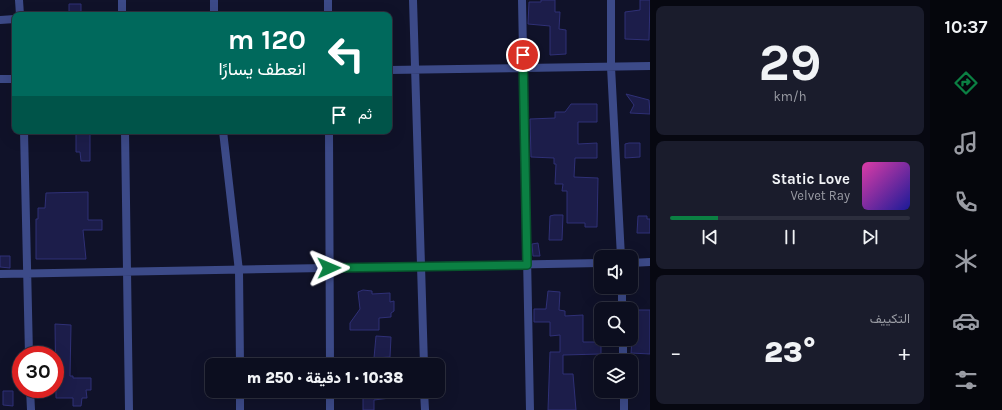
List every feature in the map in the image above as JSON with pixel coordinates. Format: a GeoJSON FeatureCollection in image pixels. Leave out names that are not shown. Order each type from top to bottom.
{"type":"FeatureCollection","features":[{"type":"Feature","properties":{"kind":"street"},"geometry":{"type":"LineString","coordinates":[[19,0],[20,12]]}},
{"type":"Feature","properties":{"kind":"street"},"geometry":{"type":"LineString","coordinates":[[122,0],[122,12]]}},
{"type":"Feature","properties":{"kind":"street"},"geometry":{"type":"LineString","coordinates":[[214,0],[214,12]]}},
{"type":"Feature","properties":{"kind":"street"},"geometry":{"type":"LineString","coordinates":[[328,0],[328,12]]}},
{"type":"Feature","properties":{"kind":"street"},"geometry":{"type":"LineString","coordinates":[[413,0],[424,358]]}},
{"type":"Feature","properties":{"kind":"street"},"geometry":{"type":"LineString","coordinates":[[522,0],[530,410]]}},
{"type":"Feature","properties":{"kind":"street"},"geometry":{"type":"LineString","coordinates":[[610,0],[611,67],[621,250]]}},
{"type":"Feature","properties":{"kind":"street"},"geometry":{"type":"LineString","coordinates":[[0,20],[12,19]]}},
{"type":"Feature","properties":{"kind":"street"},"geometry":{"type":"LineString","coordinates":[[392,70],[650,66]]}},
{"type":"Feature","properties":{"kind":"street"},"geometry":{"type":"LineString","coordinates":[[0,79],[12,79]]}},
{"type":"Feature","properties":{"kind":"street"},"geometry":{"type":"LineString","coordinates":[[24,134],[29,346]]}},
{"type":"Feature","properties":{"kind":"street"},"geometry":{"type":"LineString","coordinates":[[125,134],[129,410]]}},
{"type":"Feature","properties":{"kind":"street"},"geometry":{"type":"LineString","coordinates":[[223,134],[239,271],[240,358]]}},
{"type":"Feature","properties":{"kind":"street"},"geometry":{"type":"LineString","coordinates":[[329,134],[330,358]]}},
{"type":"Feature","properties":{"kind":"street"},"geometry":{"type":"LineString","coordinates":[[638,262],[650,262]]}},
{"type":"Feature","properties":{"kind":"street"},"geometry":{"type":"LineString","coordinates":[[0,274],[239,271],[594,263]]}},
{"type":"Feature","properties":{"kind":"street"},"geometry":{"type":"LineString","coordinates":[[30,398],[31,410]]}},
{"type":"Feature","properties":{"kind":"street"},"geometry":{"type":"LineString","coordinates":[[240,398],[240,410]]}},
{"type":"Feature","properties":{"kind":"street"},"geometry":{"type":"LineString","coordinates":[[330,398],[330,410]]}},
{"type":"Feature","properties":{"kind":"street"},"geometry":{"type":"LineString","coordinates":[[424,398],[425,410]]}},
{"type":"Feature","properties":{"kind":"street"},"geometry":{"type":"LineString","coordinates":[[624,398],[624,410]]}},
{"type":"Feature","properties":{"kind":"building"},"geometry":{"type":"Polygon","coordinates":[[[541,0],[555,0],[555,12],[560,12],[559,29],[566,30],[566,54],[550,55],[550,26],[528,24],[529,2],[541,2],[541,0]]]}},
{"type":"Feature","properties":{"kind":"building"},"geometry":{"type":"Polygon","coordinates":[[[640,0],[650,0],[649,40],[625,39],[625,12],[640,10],[640,0]]]}},
{"type":"Feature","properties":{"kind":"building"},"geometry":{"type":"Polygon","coordinates":[[[69,4],[81,4],[81,12],[69,12],[69,4]]]}},
{"type":"Feature","properties":{"kind":"building"},"geometry":{"type":"Polygon","coordinates":[[[626,94],[649,100],[650,114],[630,113],[634,105],[626,94]]]}},
{"type":"Feature","properties":{"kind":"building"},"geometry":{"type":"Polygon","coordinates":[[[571,104],[597,104],[597,122],[578,122],[578,144],[597,143],[597,158],[575,158],[574,177],[598,178],[597,227],[585,227],[585,223],[567,223],[567,191],[562,191],[563,184],[555,184],[556,164],[554,164],[554,158],[531,157],[530,119],[555,118],[555,112],[565,112],[571,104]]]}},
{"type":"Feature","properties":{"kind":"building"},"geometry":{"type":"Polygon","coordinates":[[[76,134],[90,134],[90,161],[81,161],[80,152],[76,152],[76,134]]]}},
{"type":"Feature","properties":{"kind":"building"},"geometry":{"type":"Polygon","coordinates":[[[640,143],[640,157],[625,158],[625,144],[640,143]]]}},
{"type":"Feature","properties":{"kind":"building"},"geometry":{"type":"Polygon","coordinates":[[[88,192],[88,220],[102,220],[102,230],[83,230],[86,259],[36,259],[36,219],[38,219],[38,208],[45,208],[46,193],[88,192]]]}},
{"type":"Feature","properties":{"kind":"building"},"geometry":{"type":"Polygon","coordinates":[[[563,215],[562,240],[549,240],[550,216],[563,215]]]}},
{"type":"Feature","properties":{"kind":"building"},"geometry":{"type":"Polygon","coordinates":[[[638,216],[647,216],[647,219],[650,219],[650,233],[637,233],[638,216]]]}},
{"type":"Feature","properties":{"kind":"building"},"geometry":{"type":"Polygon","coordinates":[[[538,243],[540,256],[533,256],[532,244],[538,243]]]}},
{"type":"Feature","properties":{"kind":"building"},"geometry":{"type":"Polygon","coordinates":[[[0,256],[10,256],[10,268],[0,267],[0,256]]]}},
{"type":"Feature","properties":{"kind":"building"},"geometry":{"type":"Polygon","coordinates":[[[363,290],[372,291],[372,294],[390,293],[390,302],[394,301],[394,311],[391,313],[391,317],[379,318],[379,330],[350,330],[350,323],[360,309],[358,292],[363,290]]]}},
{"type":"Feature","properties":{"kind":"building"},"geometry":{"type":"Polygon","coordinates":[[[548,291],[560,292],[559,310],[565,311],[565,316],[583,315],[583,342],[594,342],[594,346],[601,346],[601,354],[563,355],[563,374],[573,374],[576,410],[548,410],[550,352],[560,352],[560,335],[550,336],[550,322],[534,322],[534,309],[546,309],[548,291]]]}},
{"type":"Feature","properties":{"kind":"building"},"geometry":{"type":"Polygon","coordinates":[[[638,310],[650,310],[650,354],[631,353],[632,346],[638,346],[638,310]]]}},
{"type":"Feature","properties":{"kind":"building"},"geometry":{"type":"Polygon","coordinates":[[[55,324],[71,325],[70,376],[73,376],[73,378],[91,378],[91,390],[86,390],[87,398],[82,398],[81,406],[73,406],[73,398],[64,398],[64,346],[55,346],[55,324]]]}},
{"type":"Feature","properties":{"kind":"building"},"geometry":{"type":"Polygon","coordinates":[[[376,336],[391,337],[390,357],[374,358],[376,336]]]}},
{"type":"Feature","properties":{"kind":"building"},"geometry":{"type":"Polygon","coordinates":[[[3,391],[12,391],[13,406],[3,405],[3,391]]]}},
{"type":"Feature","properties":{"kind":"building"},"geometry":{"type":"Polygon","coordinates":[[[363,398],[390,398],[374,400],[374,410],[363,410],[363,398]]]}},
{"type":"Feature","properties":{"kind":"route"},"geometry":{"type":"LineString","coordinates":[[329,268],[527,265],[523,55]]}}]}
